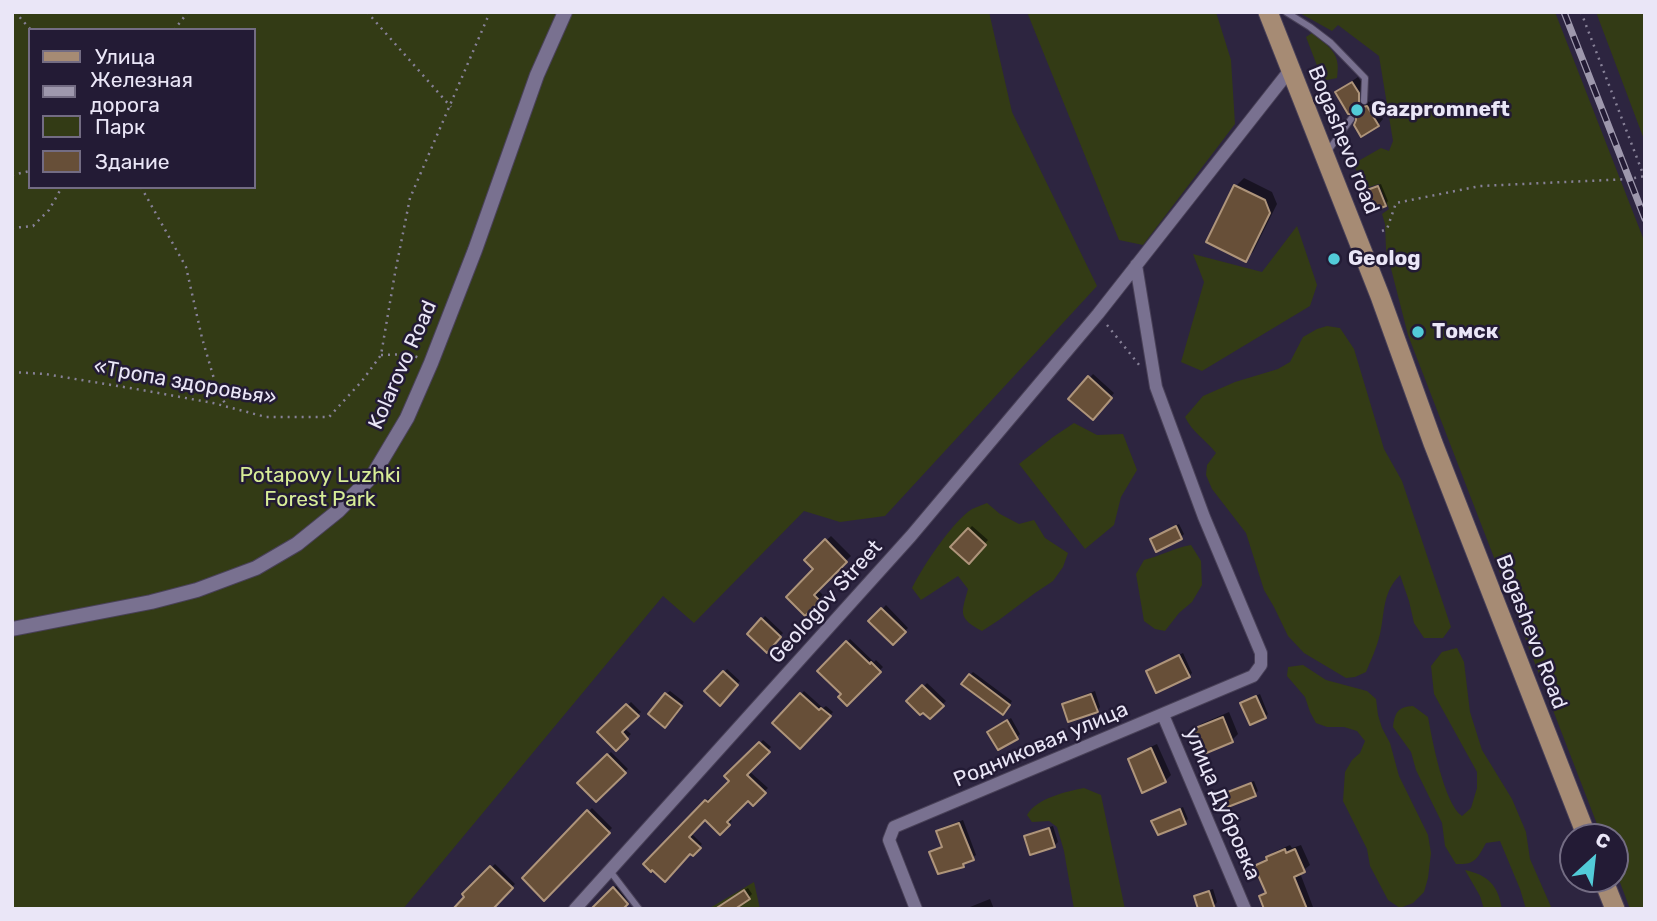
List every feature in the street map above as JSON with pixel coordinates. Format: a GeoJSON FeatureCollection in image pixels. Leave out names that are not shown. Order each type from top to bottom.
{"type":"FeatureCollection","features":[{"type":"Feature","properties":{"kind":"main road","name":"Bogashevo road"},"geometry":{"type":"LineString","coordinates":[[1268,12],[1582,823]]}},
{"type":"Feature","properties":{"kind":"street","name":"Kolarovo Road"},"geometry":{"type":"LineString","coordinates":[[12,629],[150,602],[197,590],[256,568],[296,544],[338,511],[373,475],[407,418],[431,363],[475,250],[537,75],[565,12]]}},
{"type":"Feature","properties":{"kind":"street","name":"Geologov Street"},"geometry":{"type":"LineString","coordinates":[[575,909],[911,536],[1098,314],[1290,70]]}},
{"type":"Feature","properties":{"kind":"street","name":"Родниковая улица"},"geometry":{"type":"LineString","coordinates":[[916,909],[889,840],[894,827],[1254,676],[1261,665],[1259,646],[1203,517],[1156,387],[1136,265]]}},
{"type":"Feature","properties":{"kind":"street","name":"улица Дубровка"},"geometry":{"type":"LineString","coordinates":[[1163,715],[1245,909]]}},
{"type":"Feature","properties":{"kind":"lane"},"geometry":{"type":"LineString","coordinates":[[1286,12],[1331,43],[1365,78],[1364,101]]}},
{"type":"Feature","properties":{"kind":"lane"},"geometry":{"type":"LineString","coordinates":[[1325,156],[1351,119]]}},
{"type":"Feature","properties":{"kind":"lane"},"geometry":{"type":"LineString","coordinates":[[610,871],[639,909]]}},
{"type":"Feature","properties":{"kind":"path"},"geometry":{"type":"LineString","coordinates":[[15,12],[29,28]]}},
{"type":"Feature","properties":{"kind":"path"},"geometry":{"type":"LineString","coordinates":[[176,28],[188,12]]}},
{"type":"Feature","properties":{"kind":"path"},"geometry":{"type":"LineString","coordinates":[[367,12],[451,107]]}},
{"type":"Feature","properties":{"kind":"path","name":"«Тропа здоровья»"},"geometry":{"type":"LineString","coordinates":[[12,372],[45,373],[189,398],[266,417],[329,416],[362,381],[381,355],[410,198],[490,12]]}},
{"type":"Feature","properties":{"kind":"path"},"geometry":{"type":"LineString","coordinates":[[1382,231],[1387,229],[1396,203],[1444,193],[1480,186],[1644,177],[1581,12]]}},
{"type":"Feature","properties":{"kind":"path"},"geometry":{"type":"LineString","coordinates":[[12,228],[33,226],[49,210],[61,189]]}},
{"type":"Feature","properties":{"kind":"path"},"geometry":{"type":"LineString","coordinates":[[142,189],[186,267],[202,338],[217,389],[227,407]]}},
{"type":"Feature","properties":{"kind":"path"},"geometry":{"type":"LineString","coordinates":[[1098,314],[1140,366]]}},
{"type":"Feature","properties":{"kind":"path"},"geometry":{"type":"LineString","coordinates":[[381,355],[410,354],[431,363]]}},
{"type":"Feature","properties":{"kind":"green space","name":"Potapovy Luzhki Forest Park"},"geometry":{"type":"Polygon","coordinates":[[[12,12],[989,12],[1012,112],[1097,286],[885,516],[840,522],[804,511],[694,623],[663,596],[403,909],[12,909],[12,12]]]}},
{"type":"Feature","properties":{"kind":"green space"},"geometry":{"type":"Polygon","coordinates":[[[1027,12],[1216,12],[1231,60],[1235,124],[1143,245],[1119,240],[1027,12]]]}},
{"type":"Feature","properties":{"kind":"green space"},"geometry":{"type":"Polygon","coordinates":[[[1298,12],[1555,12],[1645,243],[1645,909],[1630,909],[1624,893],[1629,893],[1629,823],[1597,823],[1408,335],[1386,249],[1382,214],[1389,209],[1379,184],[1366,188],[1353,164],[1381,148],[1389,151],[1393,141],[1379,56],[1338,25],[1332,31],[1298,12]]]}},
{"type":"Feature","properties":{"kind":"green space"},"geometry":{"type":"Polygon","coordinates":[[[1596,12],[1645,12],[1645,142],[1596,12]]]}},
{"type":"Feature","properties":{"kind":"green space"},"geometry":{"type":"Polygon","coordinates":[[[1312,33],[1336,56],[1337,78],[1327,80],[1321,76],[1306,37],[1312,33]]]}},
{"type":"Feature","properties":{"kind":"green space"},"geometry":{"type":"Polygon","coordinates":[[[1297,226],[1317,285],[1310,306],[1202,371],[1181,362],[1204,282],[1193,254],[1262,272],[1297,226]]]}},
{"type":"Feature","properties":{"kind":"green space"},"geometry":{"type":"Polygon","coordinates":[[[1327,326],[1340,328],[1354,349],[1384,449],[1402,481],[1451,627],[1443,638],[1424,638],[1414,623],[1400,575],[1387,596],[1379,639],[1366,672],[1346,678],[1304,653],[1288,636],[1264,590],[1246,533],[1212,489],[1206,475],[1207,465],[1216,453],[1185,417],[1203,396],[1235,382],[1278,369],[1290,362],[1303,337],[1327,326]]]}},
{"type":"Feature","properties":{"kind":"green space"},"geometry":{"type":"Polygon","coordinates":[[[1074,423],[1097,435],[1123,434],[1137,470],[1121,497],[1114,525],[1085,549],[1019,464],[1074,423]]]}},
{"type":"Feature","properties":{"kind":"green space"},"geometry":{"type":"Polygon","coordinates":[[[987,503],[1019,524],[1034,520],[1045,538],[1068,553],[1063,567],[1053,581],[982,631],[965,619],[963,610],[968,589],[958,576],[921,600],[912,588],[947,534],[964,515],[987,503]]]}},
{"type":"Feature","properties":{"kind":"green space"},"geometry":{"type":"Polygon","coordinates":[[[1191,545],[1201,561],[1202,585],[1192,602],[1165,631],[1155,629],[1144,621],[1136,574],[1144,560],[1191,545]]]}},
{"type":"Feature","properties":{"kind":"green space"},"geometry":{"type":"Polygon","coordinates":[[[1457,648],[1464,662],[1470,712],[1482,750],[1512,799],[1526,832],[1530,859],[1552,909],[1526,909],[1500,841],[1486,843],[1478,857],[1471,862],[1456,864],[1445,846],[1442,823],[1416,770],[1411,752],[1393,727],[1396,714],[1404,708],[1413,706],[1428,717],[1444,785],[1462,816],[1471,808],[1477,788],[1477,772],[1434,694],[1431,666],[1442,652],[1457,648]]]}},
{"type":"Feature","properties":{"kind":"green space"},"geometry":{"type":"Polygon","coordinates":[[[1303,665],[1326,680],[1367,691],[1376,699],[1378,715],[1390,743],[1399,776],[1428,835],[1431,853],[1428,878],[1424,892],[1413,903],[1400,908],[1388,900],[1370,866],[1367,849],[1343,801],[1345,772],[1360,753],[1365,741],[1357,731],[1316,723],[1305,697],[1287,676],[1288,667],[1303,665]]]}},
{"type":"Feature","properties":{"kind":"green space"},"geometry":{"type":"Polygon","coordinates":[[[1084,788],[1101,795],[1125,909],[1074,909],[1057,827],[1049,821],[1032,822],[1027,815],[1044,800],[1084,788]]]}},
{"type":"Feature","properties":{"kind":"green space"},"geometry":{"type":"Polygon","coordinates":[[[1465,870],[1491,882],[1498,893],[1502,909],[1484,909],[1465,870]]]}},
{"type":"Feature","properties":{"kind":"green space"},"geometry":{"type":"Polygon","coordinates":[[[754,882],[760,909],[708,909],[754,882]]]}},
{"type":"Feature","properties":{"kind":"building","name":"Gazpromneft"},"geometry":{"type":"Polygon","coordinates":[[[1352,82],[1359,93],[1359,104],[1367,106],[1379,126],[1361,137],[1354,125],[1356,116],[1348,114],[1335,92],[1352,82]]]}},
{"type":"Feature","properties":{"kind":"building"},"geometry":{"type":"Polygon","coordinates":[[[1234,185],[1265,200],[1270,213],[1246,262],[1206,242],[1234,185]]]}},
{"type":"Feature","properties":{"kind":"building"},"geometry":{"type":"Polygon","coordinates":[[[1378,186],[1386,206],[1376,210],[1367,190],[1378,186]]]}},
{"type":"Feature","properties":{"kind":"building"},"geometry":{"type":"Polygon","coordinates":[[[1088,376],[1112,398],[1093,420],[1068,399],[1088,376]]]}},
{"type":"Feature","properties":{"kind":"building"},"geometry":{"type":"Polygon","coordinates":[[[1176,526],[1182,539],[1156,552],[1150,539],[1176,526]]]}},
{"type":"Feature","properties":{"kind":"building"},"geometry":{"type":"Polygon","coordinates":[[[968,528],[986,545],[969,564],[950,547],[968,528]]]}},
{"type":"Feature","properties":{"kind":"building"},"geometry":{"type":"Polygon","coordinates":[[[825,539],[847,562],[814,595],[820,601],[805,616],[786,597],[813,569],[804,560],[825,539]]]}},
{"type":"Feature","properties":{"kind":"building"},"geometry":{"type":"Polygon","coordinates":[[[881,608],[906,632],[893,645],[868,621],[881,608]]]}},
{"type":"Feature","properties":{"kind":"building"},"geometry":{"type":"Polygon","coordinates":[[[761,618],[781,637],[767,653],[747,634],[761,618]]]}},
{"type":"Feature","properties":{"kind":"building"},"geometry":{"type":"Polygon","coordinates":[[[846,641],[881,672],[847,706],[838,697],[841,694],[817,671],[846,641]]]}},
{"type":"Feature","properties":{"kind":"building"},"geometry":{"type":"Polygon","coordinates":[[[1179,655],[1190,677],[1156,693],[1146,671],[1179,655]]]}},
{"type":"Feature","properties":{"kind":"building"},"geometry":{"type":"Polygon","coordinates":[[[723,671],[738,685],[720,706],[704,691],[723,671]]]}},
{"type":"Feature","properties":{"kind":"building"},"geometry":{"type":"Polygon","coordinates":[[[969,674],[1010,705],[1003,715],[961,684],[969,674]]]}},
{"type":"Feature","properties":{"kind":"building"},"geometry":{"type":"Polygon","coordinates":[[[922,685],[944,706],[930,719],[923,713],[920,715],[906,701],[922,685]]]}},
{"type":"Feature","properties":{"kind":"building"},"geometry":{"type":"Polygon","coordinates":[[[665,693],[682,706],[665,728],[648,714],[665,693]]]}},
{"type":"Feature","properties":{"kind":"building"},"geometry":{"type":"Polygon","coordinates":[[[800,693],[819,710],[821,708],[831,716],[800,749],[772,723],[800,693]]]}},
{"type":"Feature","properties":{"kind":"building"},"geometry":{"type":"Polygon","coordinates":[[[1091,694],[1098,712],[1068,722],[1062,704],[1091,694]]]}},
{"type":"Feature","properties":{"kind":"building"},"geometry":{"type":"Polygon","coordinates":[[[1256,696],[1266,718],[1250,725],[1240,703],[1256,696]]]}},
{"type":"Feature","properties":{"kind":"building"},"geometry":{"type":"Polygon","coordinates":[[[626,704],[639,716],[622,732],[628,739],[616,751],[597,732],[626,704]]]}},
{"type":"Feature","properties":{"kind":"building"},"geometry":{"type":"Polygon","coordinates":[[[1223,717],[1233,742],[1204,754],[1193,729],[1223,717]]]}},
{"type":"Feature","properties":{"kind":"building"},"geometry":{"type":"Polygon","coordinates":[[[1007,720],[1018,739],[998,750],[987,732],[1007,720]]]}},
{"type":"Feature","properties":{"kind":"building"},"geometry":{"type":"Polygon","coordinates":[[[759,742],[770,752],[747,775],[766,793],[753,806],[748,801],[727,822],[730,825],[720,835],[705,820],[689,837],[701,848],[693,856],[690,854],[665,882],[652,870],[651,872],[643,864],[705,800],[708,802],[729,781],[724,776],[759,742]]]}},
{"type":"Feature","properties":{"kind":"building"},"geometry":{"type":"Polygon","coordinates":[[[1151,748],[1166,782],[1142,793],[1128,759],[1151,748]]]}},
{"type":"Feature","properties":{"kind":"building"},"geometry":{"type":"Polygon","coordinates":[[[607,754],[626,773],[596,802],[577,783],[607,754]]]}},
{"type":"Feature","properties":{"kind":"building"},"geometry":{"type":"Polygon","coordinates":[[[1251,783],[1256,796],[1220,810],[1215,797],[1251,783]]]}},
{"type":"Feature","properties":{"kind":"building"},"geometry":{"type":"Polygon","coordinates":[[[1180,809],[1186,824],[1158,835],[1151,821],[1180,809]]]}},
{"type":"Feature","properties":{"kind":"building"},"geometry":{"type":"Polygon","coordinates":[[[587,810],[610,833],[544,901],[522,878],[587,810]]]}},
{"type":"Feature","properties":{"kind":"building"},"geometry":{"type":"Polygon","coordinates":[[[959,823],[974,860],[963,864],[964,867],[938,874],[929,852],[942,847],[936,831],[959,823]]]}},
{"type":"Feature","properties":{"kind":"building"},"geometry":{"type":"Polygon","coordinates":[[[1049,828],[1055,847],[1030,855],[1024,836],[1049,828]]]}},
{"type":"Feature","properties":{"kind":"building"},"geometry":{"type":"Polygon","coordinates":[[[1285,849],[1286,853],[1295,849],[1305,872],[1294,877],[1307,909],[1264,909],[1259,896],[1266,893],[1254,866],[1267,860],[1266,857],[1285,849]]]}},
{"type":"Feature","properties":{"kind":"building"},"geometry":{"type":"Polygon","coordinates":[[[490,866],[513,888],[493,909],[453,909],[464,897],[462,894],[490,866]]]}},
{"type":"Feature","properties":{"kind":"building"},"geometry":{"type":"Polygon","coordinates":[[[613,887],[628,904],[623,909],[591,909],[613,887]]]}},
{"type":"Feature","properties":{"kind":"building"},"geometry":{"type":"Polygon","coordinates":[[[744,890],[750,899],[735,909],[715,909],[744,890]]]}},
{"type":"Feature","properties":{"kind":"building"},"geometry":{"type":"Polygon","coordinates":[[[1209,891],[1215,909],[1198,909],[1194,896],[1209,891]]]}},
{"type":"Feature","properties":{"kind":"railway"},"geometry":{"type":"LineString","coordinates":[[1564,12],[1645,219]]}},
{"type":"Feature","properties":{"kind":"place","name":"Gazpromneft"},"geometry":{"type":"Point","coordinates":[1357,110]}},
{"type":"Feature","properties":{"kind":"place","name":"Geolog"},"geometry":{"type":"Point","coordinates":[1334,259]}},
{"type":"Feature","properties":{"kind":"place","name":"Томск"},"geometry":{"type":"Point","coordinates":[1418,332]}}]}
